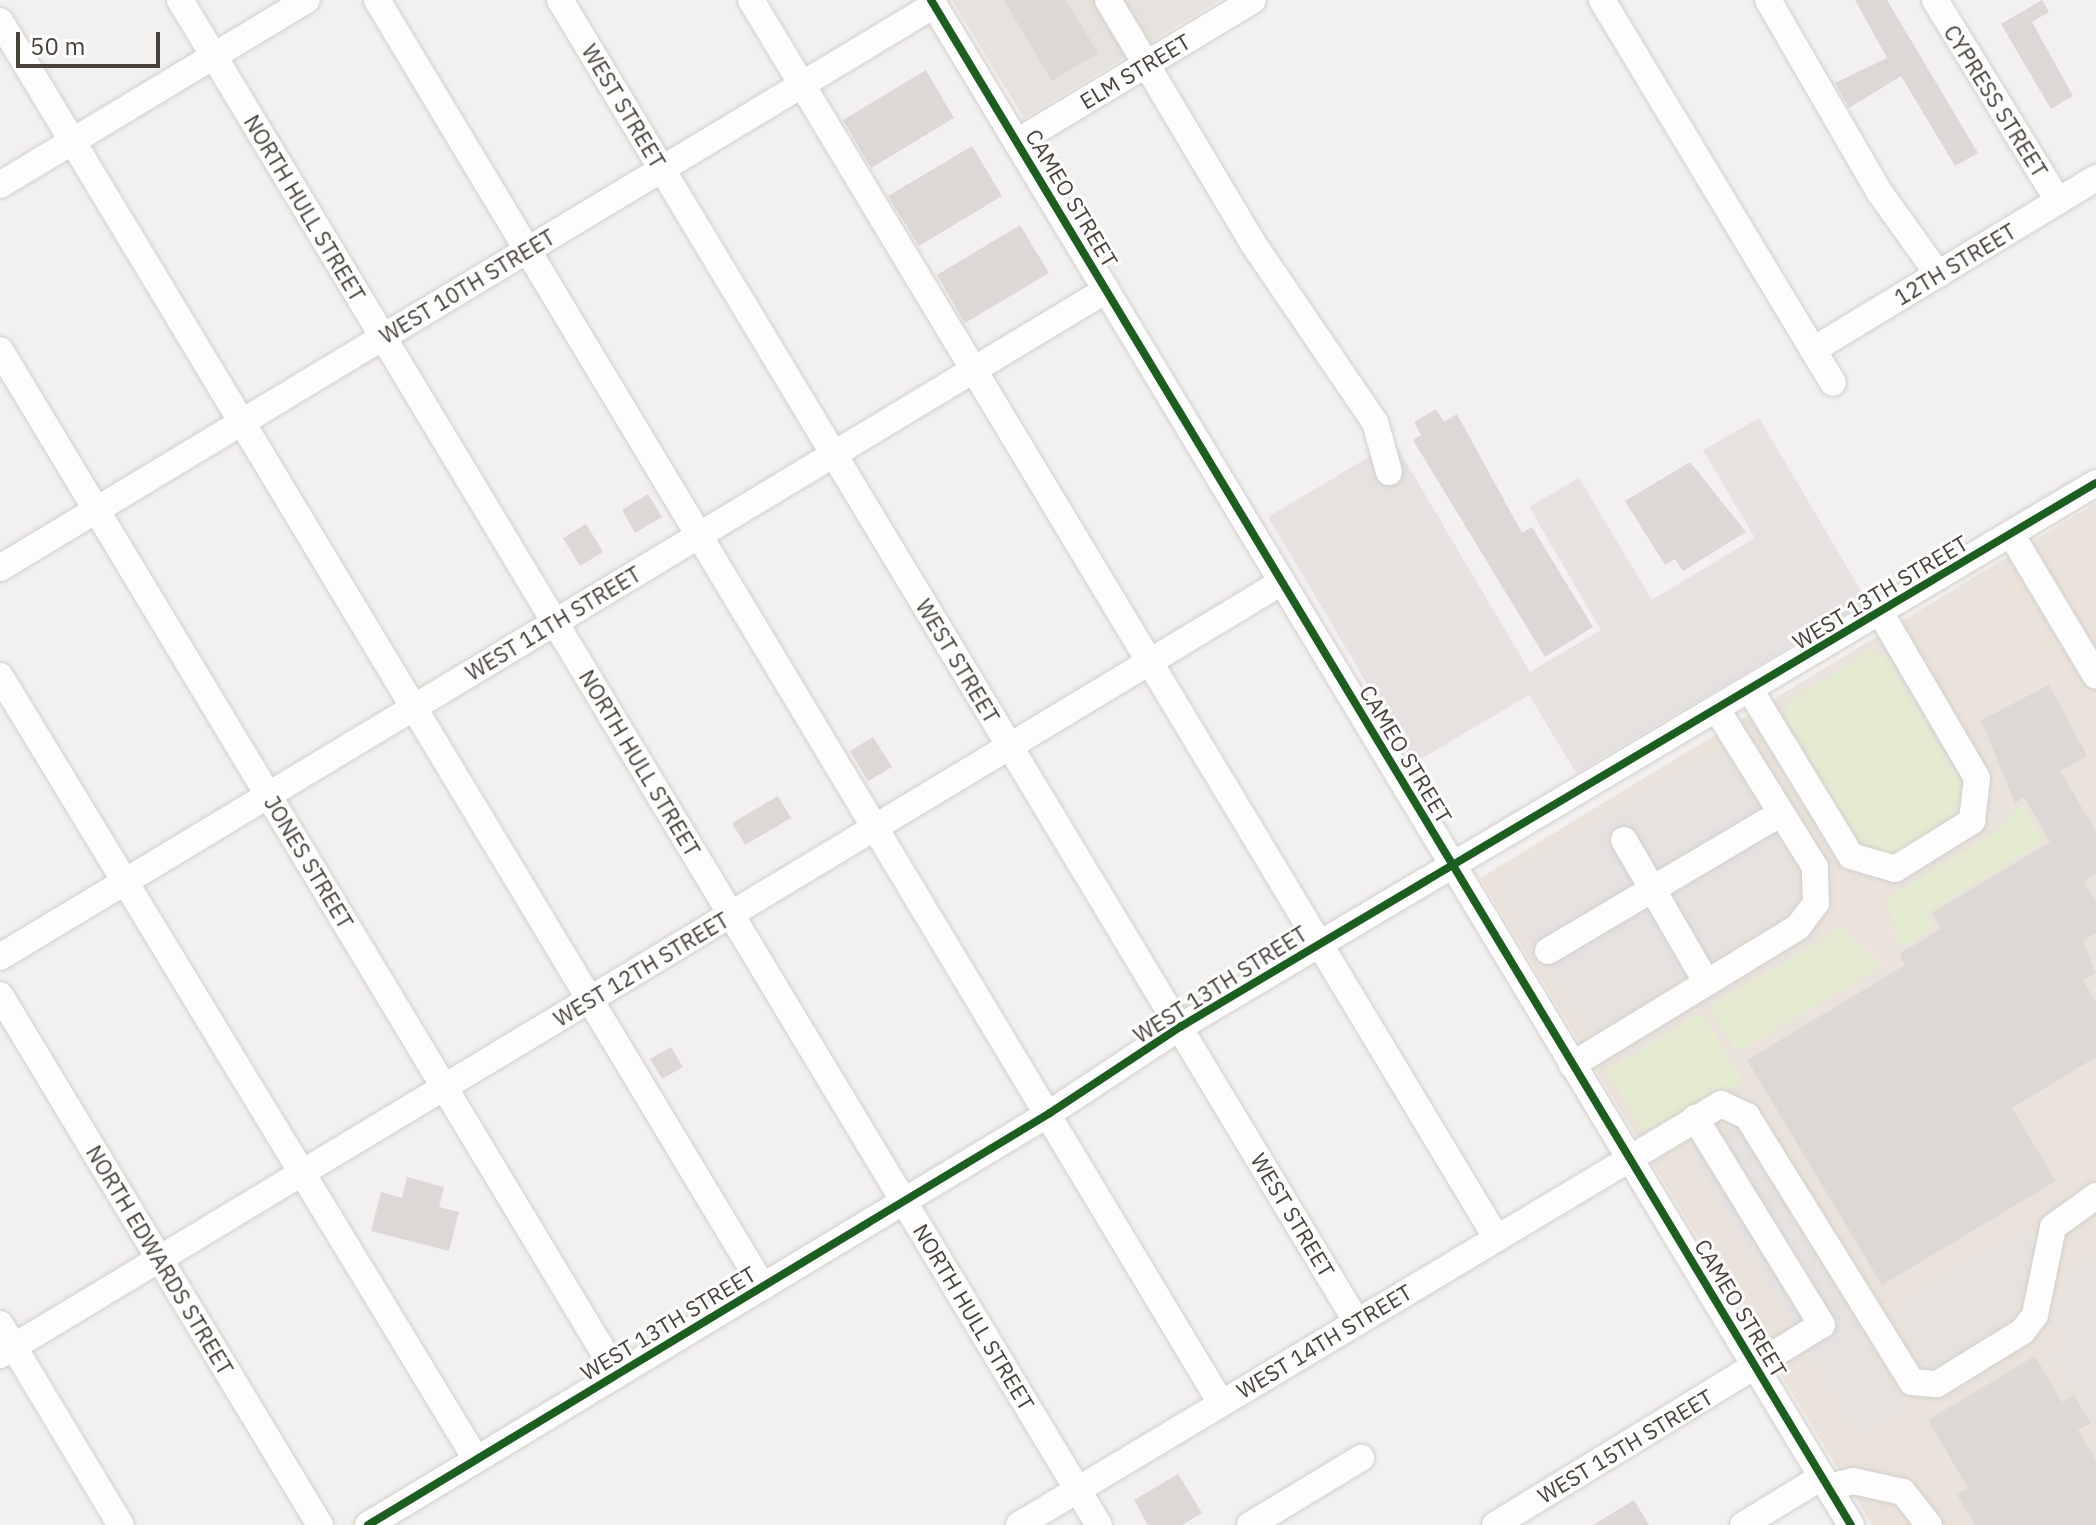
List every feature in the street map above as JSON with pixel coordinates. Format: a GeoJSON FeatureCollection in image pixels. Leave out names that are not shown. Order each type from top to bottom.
{"type":"FeatureCollection","features":[{"type":"Feature","properties":{"kind":"street","name":"NORTH HULL STREET"},"geometry":{"type":"LineString","coordinates":[[180,0],[1099,1525]]}},
{"type":"Feature","properties":{"kind":"street"},"geometry":{"type":"LineString","coordinates":[[0,185],[307,0]]}},
{"type":"Feature","properties":{"kind":"street"},"geometry":{"type":"LineString","coordinates":[[377,0],[1050,1113],[1221,1403]]}},
{"type":"Feature","properties":{"kind":"street","name":"WEST STREET"},"geometry":{"type":"LineString","coordinates":[[560,0],[1357,1322]]}},
{"type":"Feature","properties":{"kind":"street"},"geometry":{"type":"LineString","coordinates":[[751,0],[1496,1237]]}},
{"type":"Feature","properties":{"kind":"street"},"geometry":{"type":"LineString","coordinates":[[1108,0],[1252,242],[1375,422],[1389,472]]}},
{"type":"Feature","properties":{"kind":"street","name":"ELM STREET"},"geometry":{"type":"LineString","coordinates":[[1017,142],[1253,0]]}},
{"type":"Feature","properties":{"kind":"street"},"geometry":{"type":"LineString","coordinates":[[1602,0],[1833,383]]}},
{"type":"Feature","properties":{"kind":"street"},"geometry":{"type":"LineString","coordinates":[[1768,0],[1880,193],[1938,274]]}},
{"type":"Feature","properties":{"kind":"street","name":"CYPRESS STREET"},"geometry":{"type":"LineString","coordinates":[[1935,0],[2058,201]]}},
{"type":"Feature","properties":{"kind":"street","name":"WEST 10TH STREET"},"geometry":{"type":"LineString","coordinates":[[0,568],[803,84],[932,2]]}},
{"type":"Feature","properties":{"kind":"street","name":"CAMEO STREET"},"geometry":{"type":"LineString","coordinates":[[932,2],[1851,1525]]}},
{"type":"Feature","properties":{"kind":"street"},"geometry":{"type":"LineString","coordinates":[[0,21],[763,1287]]}},
{"type":"Feature","properties":{"kind":"street","name":"12TH STREET"},"geometry":{"type":"LineString","coordinates":[[1813,350],[2096,178]]}},
{"type":"Feature","properties":{"kind":"street","name":"WEST 11TH STREET"},"geometry":{"type":"LineString","coordinates":[[0,957],[1106,290]]}},
{"type":"Feature","properties":{"kind":"street","name":"JONES STREET"},"geometry":{"type":"LineString","coordinates":[[0,350],[617,1374]]}},
{"type":"Feature","properties":{"kind":"street","name":"WEST 13TH STREET"},"geometry":{"type":"LineString","coordinates":[[368,1525],[1050,1113],[1180,1027],[1320,943],[1455,870],[2096,483]]}},
{"type":"Feature","properties":{"kind":"street"},"geometry":{"type":"LineString","coordinates":[[2011,534],[2096,676]]}},
{"type":"Feature","properties":{"kind":"street","name":"WEST 12TH STREET"},"geometry":{"type":"LineString","coordinates":[[7,1351],[1282,582]]}},
{"type":"Feature","properties":{"kind":"street"},"geometry":{"type":"LineString","coordinates":[[1752,693],[1851,856],[1895,869],[1972,821],[1977,778],[1881,614]]}},
{"type":"Feature","properties":{"kind":"street"},"geometry":{"type":"LineString","coordinates":[[0,676],[476,1459]]}},
{"type":"Feature","properties":{"kind":"street"},"geometry":{"type":"LineString","coordinates":[[1572,1065],[1798,927],[1816,903],[1815,867],[1718,711]]}},
{"type":"Feature","properties":{"kind":"street"},"geometry":{"type":"LineString","coordinates":[[1548,951],[1781,813]]}},
{"type":"Feature","properties":{"kind":"street"},"geometry":{"type":"LineString","coordinates":[[1624,840],[1707,983]]}},
{"type":"Feature","properties":{"kind":"street","name":"NORTH EDWARDS STREET"},"geometry":{"type":"LineString","coordinates":[[0,995],[320,1525]]}},
{"type":"Feature","properties":{"kind":"street","name":"WEST 14TH STREET"},"geometry":{"type":"LineString","coordinates":[[1019,1525],[1721,1104],[1743,1111],[1893,1360],[1912,1382],[1926,1385],[2023,1331],[2035,1315],[2053,1227],[2096,1196]]}},
{"type":"Feature","properties":{"kind":"street","name":"WEST 15TH STREET"},"geometry":{"type":"LineString","coordinates":[[1495,1525],[1822,1325],[1695,1118]]}},
{"type":"Feature","properties":{"kind":"street"},"geometry":{"type":"LineString","coordinates":[[0,1324],[7,1351],[121,1525]]}},
{"type":"Feature","properties":{"kind":"street"},"geometry":{"type":"LineString","coordinates":[[1250,1525],[1361,1458]]}},
{"type":"Feature","properties":{"kind":"street"},"geometry":{"type":"LineString","coordinates":[[1743,1525],[1825,1482],[1853,1481],[1903,1492],[1929,1525]]}},
{"type":"Feature","properties":{"kind":"shaded area"},"geometry":{"type":"Polygon","coordinates":[[[952,0],[1220,0],[1024,118],[952,0]]]}},
{"type":"Feature","properties":{"kind":"shaded area"},"geometry":{"type":"Polygon","coordinates":[[[1759,418],[1867,601],[1576,773],[1529,695],[1414,763],[1268,517],[1394,442],[1530,672],[1601,630],[1529,507],[1579,478],[1652,600],[1755,538],[1703,450],[1759,418]]]}},
{"type":"Feature","properties":{"kind":"shaded area"},"geometry":{"type":"Polygon","coordinates":[[[2096,503],[2096,1525],[1872,1525],[1480,878],[2096,503]]]}},
{"type":"Feature","properties":{"kind":"shaded area"},"geometry":{"type":"Polygon","coordinates":[[[1712,751],[1729,760],[1801,878],[1798,904],[1600,1029],[1589,1029],[1502,894],[1502,877],[1712,751]]]}},
{"type":"Feature","properties":{"kind":"shaded area"},"geometry":{"type":"Polygon","coordinates":[[[1737,1126],[1905,1407],[1859,1434],[1690,1154],[1737,1126]]]}},
{"type":"Feature","properties":{"kind":"shaded area"},"geometry":{"type":"Polygon","coordinates":[[[2025,1231],[2034,1246],[2015,1317],[1931,1369],[1899,1317],[1901,1301],[2025,1231]]]}},
{"type":"Feature","properties":{"kind":"shaded area"},"geometry":{"type":"Polygon","coordinates":[[[2094,1256],[2096,1424],[2052,1353],[2069,1342],[2057,1321],[2067,1273],[2094,1256]]]}},
{"type":"Feature","properties":{"kind":"green space"},"geometry":{"type":"Polygon","coordinates":[[[1870,651],[1888,659],[1965,791],[1952,820],[1893,856],[1863,850],[1784,713],[1788,703],[1870,651]]]}},
{"type":"Feature","properties":{"kind":"green space"},"geometry":{"type":"Polygon","coordinates":[[[2022,804],[2044,841],[1927,913],[1934,928],[1899,949],[1888,898],[1993,834],[2022,804]]]}},
{"type":"Feature","properties":{"kind":"green space"},"geometry":{"type":"Polygon","coordinates":[[[1841,929],[1882,966],[1737,1052],[1710,1007],[1841,929]]]}},
{"type":"Feature","properties":{"kind":"green space"},"geometry":{"type":"Polygon","coordinates":[[[1702,1013],[1743,1082],[1648,1139],[1607,1071],[1702,1013]]]}},
{"type":"Feature","properties":{"kind":"building"},"geometry":{"type":"Polygon","coordinates":[[[1004,0],[1066,0],[1098,53],[1052,81],[1004,0]]]}},
{"type":"Feature","properties":{"kind":"building"},"geometry":{"type":"Polygon","coordinates":[[[1855,0],[1887,0],[1978,153],[1955,166],[1901,76],[1849,108],[1835,83],[1887,58],[1855,0]]]}},
{"type":"Feature","properties":{"kind":"building"},"geometry":{"type":"Polygon","coordinates":[[[2042,0],[2049,12],[2032,22],[2073,96],[2051,109],[2001,24],[2042,0]]]}},
{"type":"Feature","properties":{"kind":"building"},"geometry":{"type":"Polygon","coordinates":[[[926,70],[954,118],[871,168],[843,120],[926,70]]]}},
{"type":"Feature","properties":{"kind":"building"},"geometry":{"type":"Polygon","coordinates":[[[972,146],[1002,196],[919,246],[888,196],[972,146]]]}},
{"type":"Feature","properties":{"kind":"building"},"geometry":{"type":"Polygon","coordinates":[[[1020,225],[1049,273],[965,323],[937,275],[1020,225]]]}},
{"type":"Feature","properties":{"kind":"building"},"geometry":{"type":"Polygon","coordinates":[[[1436,409],[1444,422],[1457,414],[1522,533],[1532,527],[1593,627],[1545,657],[1413,440],[1421,435],[1414,422],[1436,409]]]}},
{"type":"Feature","properties":{"kind":"building"},"geometry":{"type":"Polygon","coordinates":[[[1690,462],[1746,532],[1683,571],[1675,559],[1665,565],[1625,501],[1690,462]]]}},
{"type":"Feature","properties":{"kind":"building"},"geometry":{"type":"Polygon","coordinates":[[[648,494],[662,517],[635,533],[622,510],[648,494]]]}},
{"type":"Feature","properties":{"kind":"building"},"geometry":{"type":"Polygon","coordinates":[[[586,524],[603,552],[580,566],[563,538],[586,524]]]}},
{"type":"Feature","properties":{"kind":"building"},"geometry":{"type":"Polygon","coordinates":[[[2049,685],[2087,756],[2060,771],[2096,831],[2096,874],[2084,882],[2096,902],[2096,933],[2083,941],[2096,973],[2083,980],[2096,1002],[2096,1057],[2012,1108],[2056,1181],[1882,1285],[1747,1060],[1905,965],[1899,954],[1941,929],[1932,913],[2050,842],[2024,797],[2015,803],[1981,720],[2049,685]]]}},
{"type":"Feature","properties":{"kind":"building"},"geometry":{"type":"Polygon","coordinates":[[[873,737],[892,767],[868,781],[850,751],[873,737]]]}},
{"type":"Feature","properties":{"kind":"building"},"geometry":{"type":"Polygon","coordinates":[[[778,796],[791,818],[745,845],[732,823],[778,796]]]}},
{"type":"Feature","properties":{"kind":"building"},"geometry":{"type":"Polygon","coordinates":[[[671,1047],[683,1067],[662,1079],[650,1059],[671,1047]]]}},
{"type":"Feature","properties":{"kind":"building"},"geometry":{"type":"Polygon","coordinates":[[[407,1177],[444,1187],[439,1207],[459,1212],[449,1251],[371,1231],[381,1192],[402,1198],[407,1177]]]}},
{"type":"Feature","properties":{"kind":"building"},"geometry":{"type":"Polygon","coordinates":[[[2035,1356],[2062,1402],[2074,1395],[2091,1423],[2078,1430],[2096,1460],[2096,1525],[1975,1525],[1957,1495],[1968,1488],[1928,1420],[2035,1356]]]}},
{"type":"Feature","properties":{"kind":"building"},"geometry":{"type":"Polygon","coordinates":[[[1178,1474],[1202,1513],[1182,1525],[1148,1525],[1134,1500],[1178,1474]]]}},
{"type":"Feature","properties":{"kind":"building"},"geometry":{"type":"Polygon","coordinates":[[[1634,1500],[1649,1525],[1593,1525],[1634,1500]]]}},
{"type":"Feature","properties":{"kind":"cycle path"},"geometry":{"type":"LineString","coordinates":[[931,0],[1851,1525]]}},
{"type":"Feature","properties":{"kind":"cycle path"},"geometry":{"type":"LineString","coordinates":[[368,1525],[1050,1113],[1180,1027],[2096,483]]}}]}
